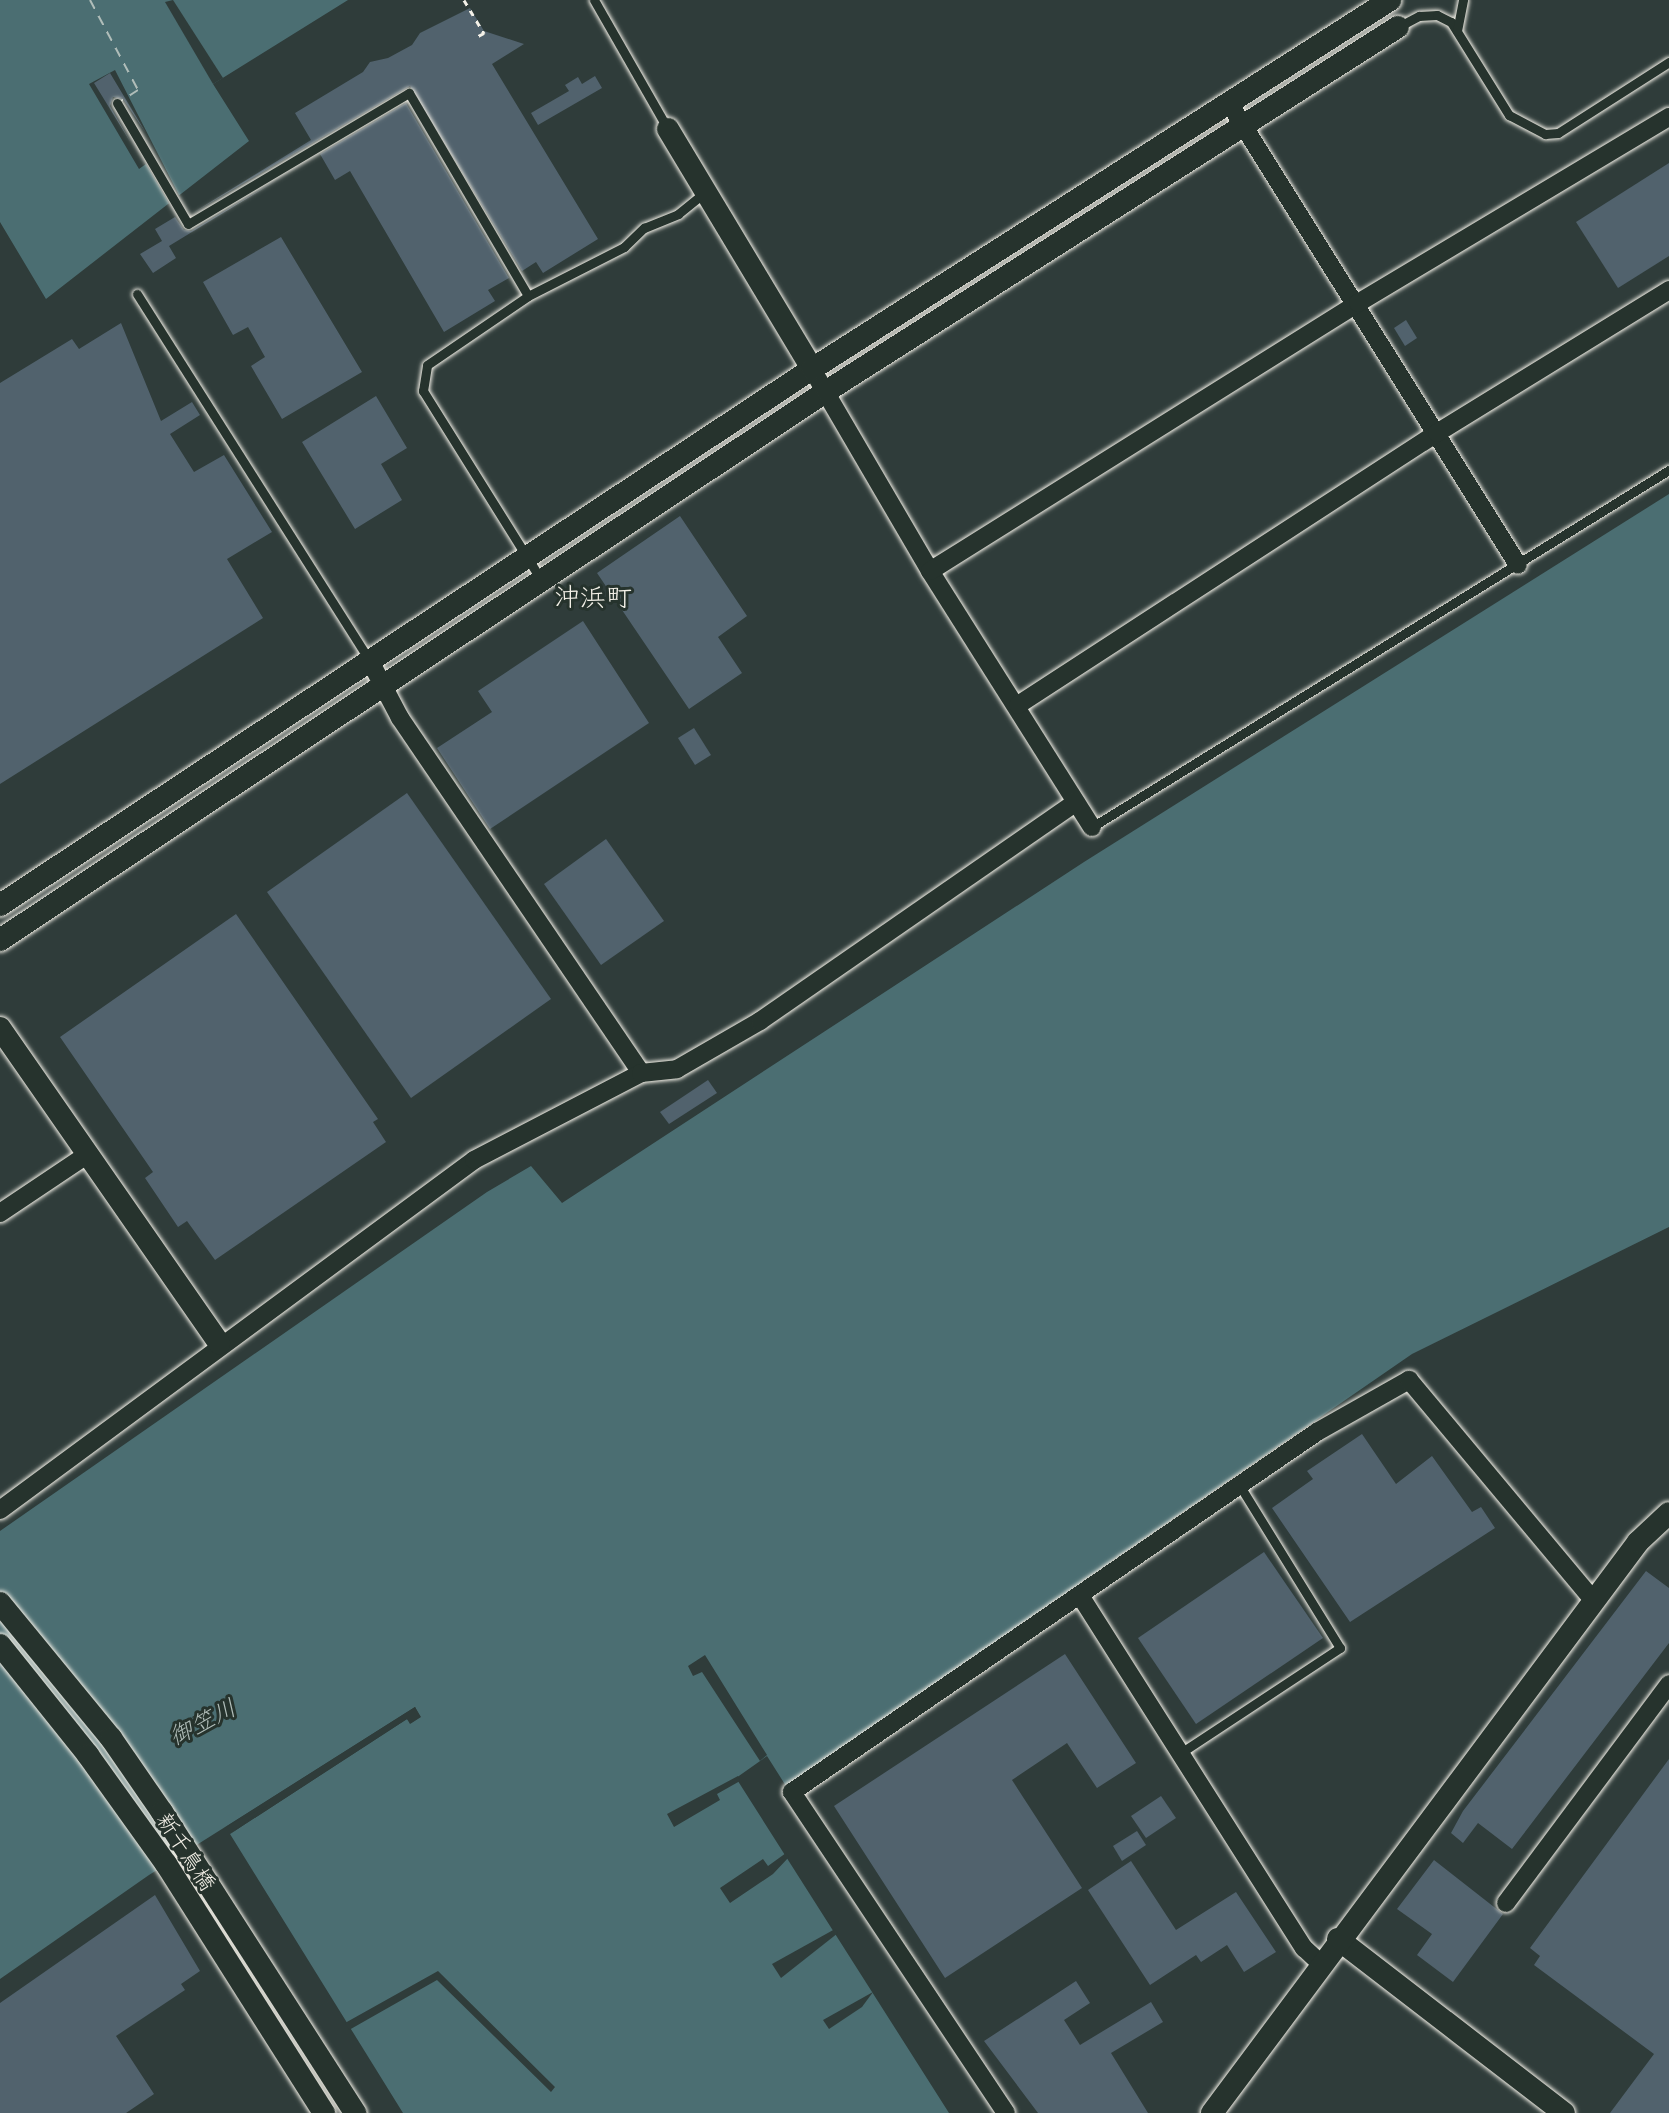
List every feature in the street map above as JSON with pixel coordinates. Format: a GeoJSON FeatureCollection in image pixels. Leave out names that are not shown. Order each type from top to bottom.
{"type":"FeatureCollection","features":[{"type":"Feature","properties":{"kind":"street"},"geometry":{"type":"LineString","coordinates":[[0,905],[530,559],[812,369],[1231,106],[1390,0]]}},
{"type":"Feature","properties":{"kind":"street"},"geometry":{"type":"LineString","coordinates":[[0,940],[827,391],[1398,27]]}},
{"type":"Feature","properties":{"kind":"street"},"geometry":{"type":"LineString","coordinates":[[1231,106],[1358,303],[1518,565]]}},
{"type":"Feature","properties":{"kind":"street"},"geometry":{"type":"LineString","coordinates":[[930,571],[1358,303],[1669,117]]}},
{"type":"Feature","properties":{"kind":"street"},"geometry":{"type":"LineString","coordinates":[[668,129],[827,391],[930,571],[1018,705],[1092,827]]}},
{"type":"Feature","properties":{"kind":"street"},"geometry":{"type":"LineString","coordinates":[[1018,705],[1437,433],[1669,290]]}},
{"type":"Feature","properties":{"kind":"street"},"geometry":{"type":"LineString","coordinates":[[370,661],[380,688],[641,1073]]}},
{"type":"Feature","properties":{"kind":"street"},"geometry":{"type":"LineString","coordinates":[[0,1510],[219,1343],[474,1160],[641,1073],[677,1069],[760,1021],[1076,802]]}},
{"type":"Feature","properties":{"kind":"street"},"geometry":{"type":"LineString","coordinates":[[0,1028],[219,1343]]}},
{"type":"Feature","properties":{"kind":"street"},"geometry":{"type":"LineString","coordinates":[[0,1213],[88,1154]]}},
{"type":"Feature","properties":{"kind":"street"},"geometry":{"type":"LineString","coordinates":[[1006,2113],[792,1792],[1241,1488],[1317,1432],[1409,1380],[1594,1601]]}},
{"type":"Feature","properties":{"kind":"street"},"geometry":{"type":"LineString","coordinates":[[1212,2113],[1320,1963],[1594,1601],[1665,1523]]}},
{"type":"Feature","properties":{"kind":"street"},"geometry":{"type":"LineString","coordinates":[[1081,1597],[1304,1948],[1320,1963]]}},
{"type":"Feature","properties":{"kind":"street","name":"新千鳥橋"},"geometry":{"type":"LineString","coordinates":[[0,1603],[93,1716],[162,1812],[355,2113]]}},
{"type":"Feature","properties":{"kind":"street","name":"新千鳥橋"},"geometry":{"type":"LineString","coordinates":[[0,1645],[149,1839],[324,2113]]}},
{"type":"Feature","properties":{"kind":"street"},"geometry":{"type":"LineString","coordinates":[[1506,1903],[1669,1684]]}},
{"type":"Feature","properties":{"kind":"street"},"geometry":{"type":"LineString","coordinates":[[1338,1939],[1564,2113]]}},
{"type":"Feature","properties":{"kind":"lane"},"geometry":{"type":"LineString","coordinates":[[594,0],[668,129]]}},
{"type":"Feature","properties":{"kind":"lane"},"geometry":{"type":"LineString","coordinates":[[1457,31],[1463,0]]}},
{"type":"Feature","properties":{"kind":"lane"},"geometry":{"type":"LineString","coordinates":[[1398,27],[1419,16],[1437,15],[1457,31],[1509,115],[1545,134],[1558,133],[1669,62]]}},
{"type":"Feature","properties":{"kind":"lane"},"geometry":{"type":"LineString","coordinates":[[117,103],[188,224],[409,93],[528,296]]}},
{"type":"Feature","properties":{"kind":"lane"},"geometry":{"type":"LineString","coordinates":[[542,581],[423,391],[427,365],[528,296],[624,247],[644,228],[678,214],[705,192]]}},
{"type":"Feature","properties":{"kind":"lane"},"geometry":{"type":"LineString","coordinates":[[137,294],[370,661]]}},
{"type":"Feature","properties":{"kind":"lane"},"geometry":{"type":"LineString","coordinates":[[1092,827],[1669,470]]}},
{"type":"Feature","properties":{"kind":"lane"},"geometry":{"type":"LineString","coordinates":[[1179,1754],[1340,1648],[1241,1488]]}},
{"type":"Feature","properties":{"kind":"path"},"geometry":{"type":"LineString","coordinates":[[464,0],[484,33],[476,37]]}},
{"type":"Feature","properties":{"kind":"water"},"geometry":{"type":"Polygon","coordinates":[[[0,0],[348,0],[213,84],[249,141],[46,299],[0,222],[0,0]]]}},
{"type":"Feature","properties":{"kind":"water","name":"御笠川"},"geometry":{"type":"Polygon","coordinates":[[[1669,494],[1669,1227],[1412,1354],[786,1786],[767,1756],[736,1778],[949,2113],[403,2113],[230,1834],[407,1719],[411,1723],[420,1717],[415,1707],[149,1875],[0,1979],[0,1531],[487,1192],[531,1166],[562,1203],[1084,862],[1669,494]]]}},
{"type":"Feature","properties":{"kind":"pier"},"geometry":{"type":"Polygon","coordinates":[[[173,0],[223,78],[213,84],[165,2],[173,0]]]}},
{"type":"Feature","properties":{"kind":"pier"},"geometry":{"type":"Polygon","coordinates":[[[115,70],[181,199],[171,207],[146,164],[139,169],[89,84],[115,70]]]}},
{"type":"Feature","properties":{"kind":"pier"},"geometry":{"type":"Polygon","coordinates":[[[705,1655],[767,1755],[760,1761],[702,1672],[693,1676],[688,1666],[705,1655]]]}},
{"type":"Feature","properties":{"kind":"pier"},"geometry":{"type":"Polygon","coordinates":[[[415,1707],[421,1717],[410,1724],[407,1719],[230,1834],[268,1805],[224,1828],[415,1707]]]}},
{"type":"Feature","properties":{"kind":"pier"},"geometry":{"type":"Polygon","coordinates":[[[738,1776],[740,1781],[717,1794],[720,1800],[674,1827],[667,1814],[738,1776]]]}},
{"type":"Feature","properties":{"kind":"pier"},"geometry":{"type":"Polygon","coordinates":[[[786,1853],[789,1857],[773,1874],[730,1903],[720,1888],[763,1859],[768,1866],[786,1853]]]}},
{"type":"Feature","properties":{"kind":"pier"},"geometry":{"type":"Polygon","coordinates":[[[835,1929],[838,1933],[781,1978],[772,1964],[835,1929]]]}},
{"type":"Feature","properties":{"kind":"pier"},"geometry":{"type":"Polygon","coordinates":[[[438,1971],[555,2087],[551,2092],[437,1980],[349,2030],[345,2023],[438,1971]]]}},
{"type":"Feature","properties":{"kind":"pier"},"geometry":{"type":"Polygon","coordinates":[[[873,1992],[862,2007],[829,2029],[823,2020],[873,1992]]]}},
{"type":"Feature","properties":{"kind":"building"},"geometry":{"type":"Polygon","coordinates":[[[470,8],[484,31],[524,44],[492,64],[598,239],[543,273],[536,262],[522,271],[410,86],[191,214],[311,140],[295,113],[363,72],[370,62],[388,58],[412,45],[420,33],[470,8]]]}},
{"type":"Feature","properties":{"kind":"building"},"geometry":{"type":"Polygon","coordinates":[[[110,73],[146,133],[123,99],[113,97],[110,106],[131,143],[94,83],[110,73]]]}},
{"type":"Feature","properties":{"kind":"building"},"geometry":{"type":"Polygon","coordinates":[[[595,76],[602,88],[538,125],[531,113],[569,91],[565,85],[578,77],[582,84],[595,76]]]}},
{"type":"Feature","properties":{"kind":"building"},"geometry":{"type":"Polygon","coordinates":[[[406,103],[509,278],[488,290],[495,301],[444,332],[350,171],[335,180],[320,154],[406,103]]]}},
{"type":"Feature","properties":{"kind":"building"},"geometry":{"type":"Polygon","coordinates":[[[1669,163],[1669,256],[1618,288],[1576,222],[1669,163]]]}},
{"type":"Feature","properties":{"kind":"building"},"geometry":{"type":"Polygon","coordinates":[[[279,179],[169,246],[176,258],[153,273],[140,254],[162,241],[155,229],[175,217],[184,230],[191,231],[279,179]]]}},
{"type":"Feature","properties":{"kind":"building"},"geometry":{"type":"Polygon","coordinates":[[[281,237],[362,372],[282,419],[251,366],[265,357],[248,327],[233,335],[203,282],[281,237]]]}},
{"type":"Feature","properties":{"kind":"building"},"geometry":{"type":"Polygon","coordinates":[[[1406,320],[1417,338],[1405,346],[1394,328],[1406,320]]]}},
{"type":"Feature","properties":{"kind":"building"},"geometry":{"type":"Polygon","coordinates":[[[121,323],[161,421],[192,402],[200,415],[170,434],[194,472],[224,455],[272,532],[227,559],[263,618],[0,784],[0,383],[72,339],[79,349],[121,323]]]}},
{"type":"Feature","properties":{"kind":"building"},"geometry":{"type":"Polygon","coordinates":[[[376,396],[407,448],[381,464],[402,500],[355,529],[302,442],[376,396]]]}},
{"type":"Feature","properties":{"kind":"building"},"geometry":{"type":"Polygon","coordinates":[[[680,516],[747,616],[718,637],[742,673],[689,709],[597,573],[680,516]]]}},
{"type":"Feature","properties":{"kind":"building"},"geometry":{"type":"Polygon","coordinates":[[[583,621],[649,723],[490,829],[437,748],[492,712],[478,691],[583,621]]]}},
{"type":"Feature","properties":{"kind":"building"},"geometry":{"type":"Polygon","coordinates":[[[694,728],[711,755],[695,765],[678,738],[694,728]]]}},
{"type":"Feature","properties":{"kind":"building"},"geometry":{"type":"Polygon","coordinates":[[[407,793],[551,999],[411,1098],[267,892],[407,793]]]}},
{"type":"Feature","properties":{"kind":"building"},"geometry":{"type":"Polygon","coordinates":[[[606,839],[664,921],[601,965],[544,884],[606,839]]]}},
{"type":"Feature","properties":{"kind":"building"},"geometry":{"type":"Polygon","coordinates":[[[236,914],[378,1119],[373,1122],[386,1142],[215,1260],[187,1221],[178,1227],[145,1178],[153,1172],[60,1037],[236,914]]]}},
{"type":"Feature","properties":{"kind":"building"},"geometry":{"type":"Polygon","coordinates":[[[708,1080],[717,1093],[669,1124],[660,1112],[708,1080]]]}},
{"type":"Feature","properties":{"kind":"building"},"geometry":{"type":"Polygon","coordinates":[[[1362,1434],[1396,1484],[1432,1456],[1472,1512],[1481,1507],[1495,1528],[1350,1622],[1272,1508],[1313,1479],[1307,1471],[1362,1434]]]}},
{"type":"Feature","properties":{"kind":"building"},"geometry":{"type":"Polygon","coordinates":[[[1264,1552],[1323,1638],[1196,1724],[1138,1638],[1264,1552]]]}},
{"type":"Feature","properties":{"kind":"building"},"geometry":{"type":"Polygon","coordinates":[[[1646,1571],[1669,1588],[1669,1643],[1512,1849],[1478,1823],[1463,1843],[1451,1833],[1463,1811],[1646,1571]]]}},
{"type":"Feature","properties":{"kind":"building"},"geometry":{"type":"Polygon","coordinates":[[[1065,1654],[1136,1763],[1097,1788],[1067,1743],[1012,1780],[1082,1888],[945,1978],[834,1806],[1065,1654]]]}},
{"type":"Feature","properties":{"kind":"building"},"geometry":{"type":"Polygon","coordinates":[[[1669,1759],[1669,2113],[1610,2113],[1654,2054],[1534,1965],[1540,1956],[1530,1948],[1669,1759]]]}},
{"type":"Feature","properties":{"kind":"building"},"geometry":{"type":"Polygon","coordinates":[[[1161,1796],[1176,1818],[1146,1838],[1131,1816],[1161,1796]]]}},
{"type":"Feature","properties":{"kind":"building"},"geometry":{"type":"Polygon","coordinates":[[[1137,1831],[1146,1845],[1122,1861],[1113,1846],[1137,1831]]]}},
{"type":"Feature","properties":{"kind":"building"},"geometry":{"type":"Polygon","coordinates":[[[1434,1860],[1503,1914],[1453,1982],[1417,1955],[1432,1934],[1397,1909],[1434,1860]]]}},
{"type":"Feature","properties":{"kind":"building"},"geometry":{"type":"Polygon","coordinates":[[[1131,1861],[1176,1930],[1236,1892],[1276,1952],[1244,1972],[1227,1945],[1201,1962],[1196,1955],[1150,1985],[1088,1890],[1131,1861]]]}},
{"type":"Feature","properties":{"kind":"building"},"geometry":{"type":"Polygon","coordinates":[[[155,1895],[200,1971],[181,1984],[185,1990],[116,2036],[154,2094],[126,2113],[0,2113],[0,2003],[155,1895]]]}},
{"type":"Feature","properties":{"kind":"building"},"geometry":{"type":"Polygon","coordinates":[[[1076,1981],[1090,2003],[1064,2020],[1080,2045],[1151,2002],[1163,2022],[1111,2053],[1148,2113],[1038,2113],[984,2041],[1076,1981]]]}},
{"type":"Feature","properties":{"kind":"ferry route"},"geometry":{"type":"LineString","coordinates":[[90,0],[138,90],[121,101]]}},
{"type":"Feature","properties":{"kind":"district","name":"沖浜町"},"geometry":{"type":"Point","coordinates":[593,597]}}]}
